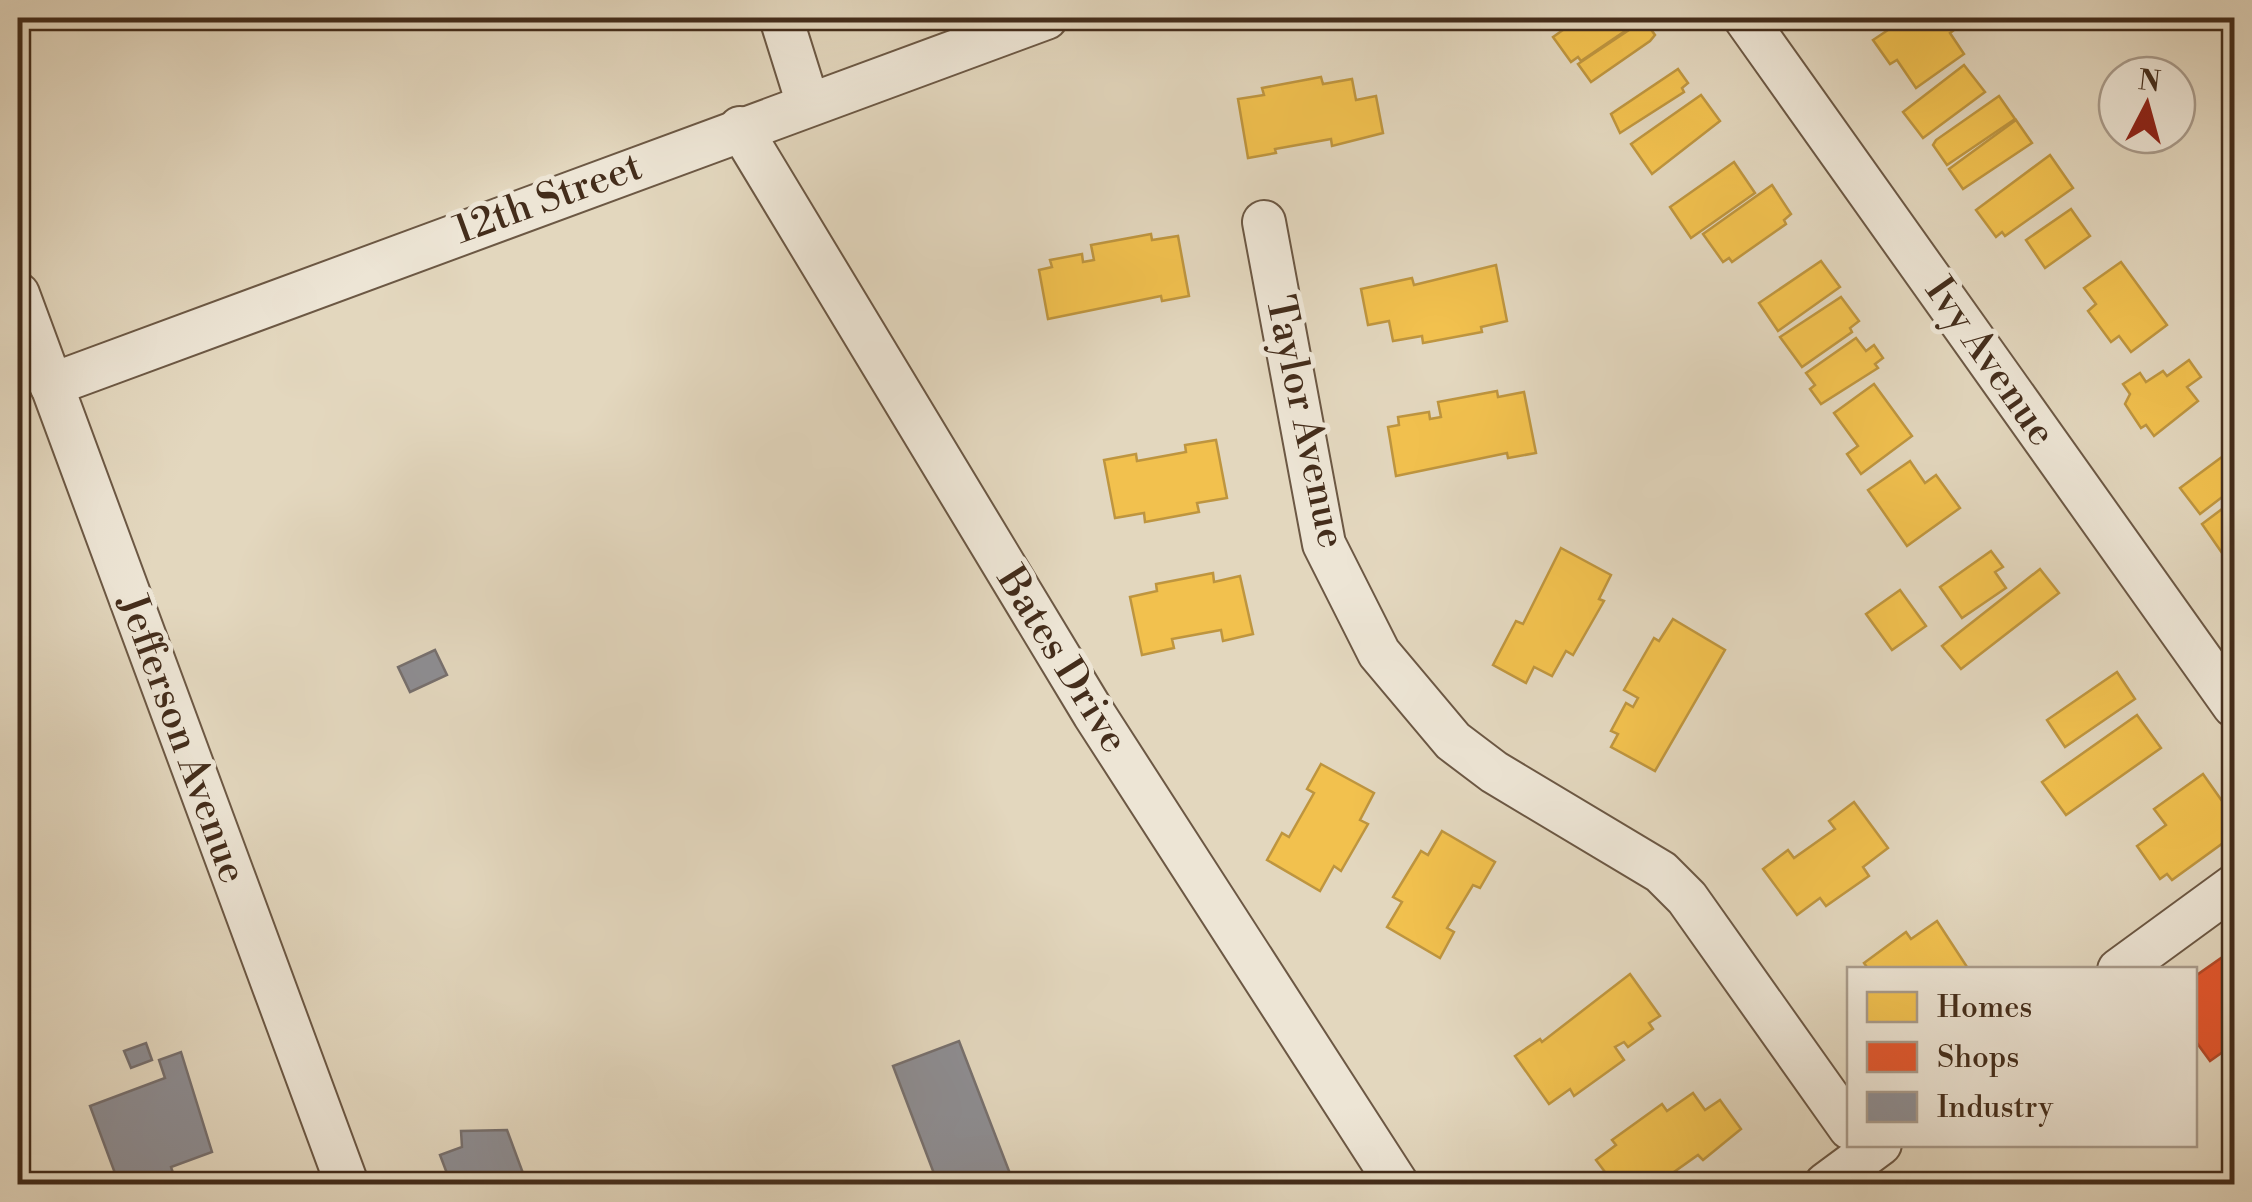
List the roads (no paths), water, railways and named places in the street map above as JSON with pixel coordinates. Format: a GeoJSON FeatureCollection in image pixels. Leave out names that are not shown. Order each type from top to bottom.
{"type":"FeatureCollection","features":[{"type":"Feature","properties":{"kind":"street"},"geometry":{"type":"LineString","coordinates":[[781,18],[808,104]]}},
{"type":"Feature","properties":{"kind":"street","name":"12th Street"},"geometry":{"type":"LineString","coordinates":[[50,385],[1046,18]]}},
{"type":"Feature","properties":{"kind":"street","name":"Ivy Avenue"},"geometry":{"type":"LineString","coordinates":[[1745,18],[2234,706]]}},
{"type":"Feature","properties":{"kind":"street","name":"Bates Drive"},"geometry":{"type":"LineString","coordinates":[[740,128],[1094,714],[1397,1184]]}},
{"type":"Feature","properties":{"kind":"street","name":"Taylor Avenue"},"geometry":{"type":"LineString","coordinates":[[1264,222],[1324,544],[1379,653],[1454,740],[1480,762],[1661,872],[1687,898],[1847,1118]]}},
{"type":"Feature","properties":{"kind":"street","name":"Jefferson Avenue"},"geometry":{"type":"LineString","coordinates":[[18,294],[347,1184]]}},
{"type":"Feature","properties":{"kind":"street"},"geometry":{"type":"LineString","coordinates":[[2123,967],[2234,886]]}},
{"type":"Feature","properties":{"kind":"street"},"geometry":{"type":"LineString","coordinates":[[1826,1184],[1861,1147]]}}]}
